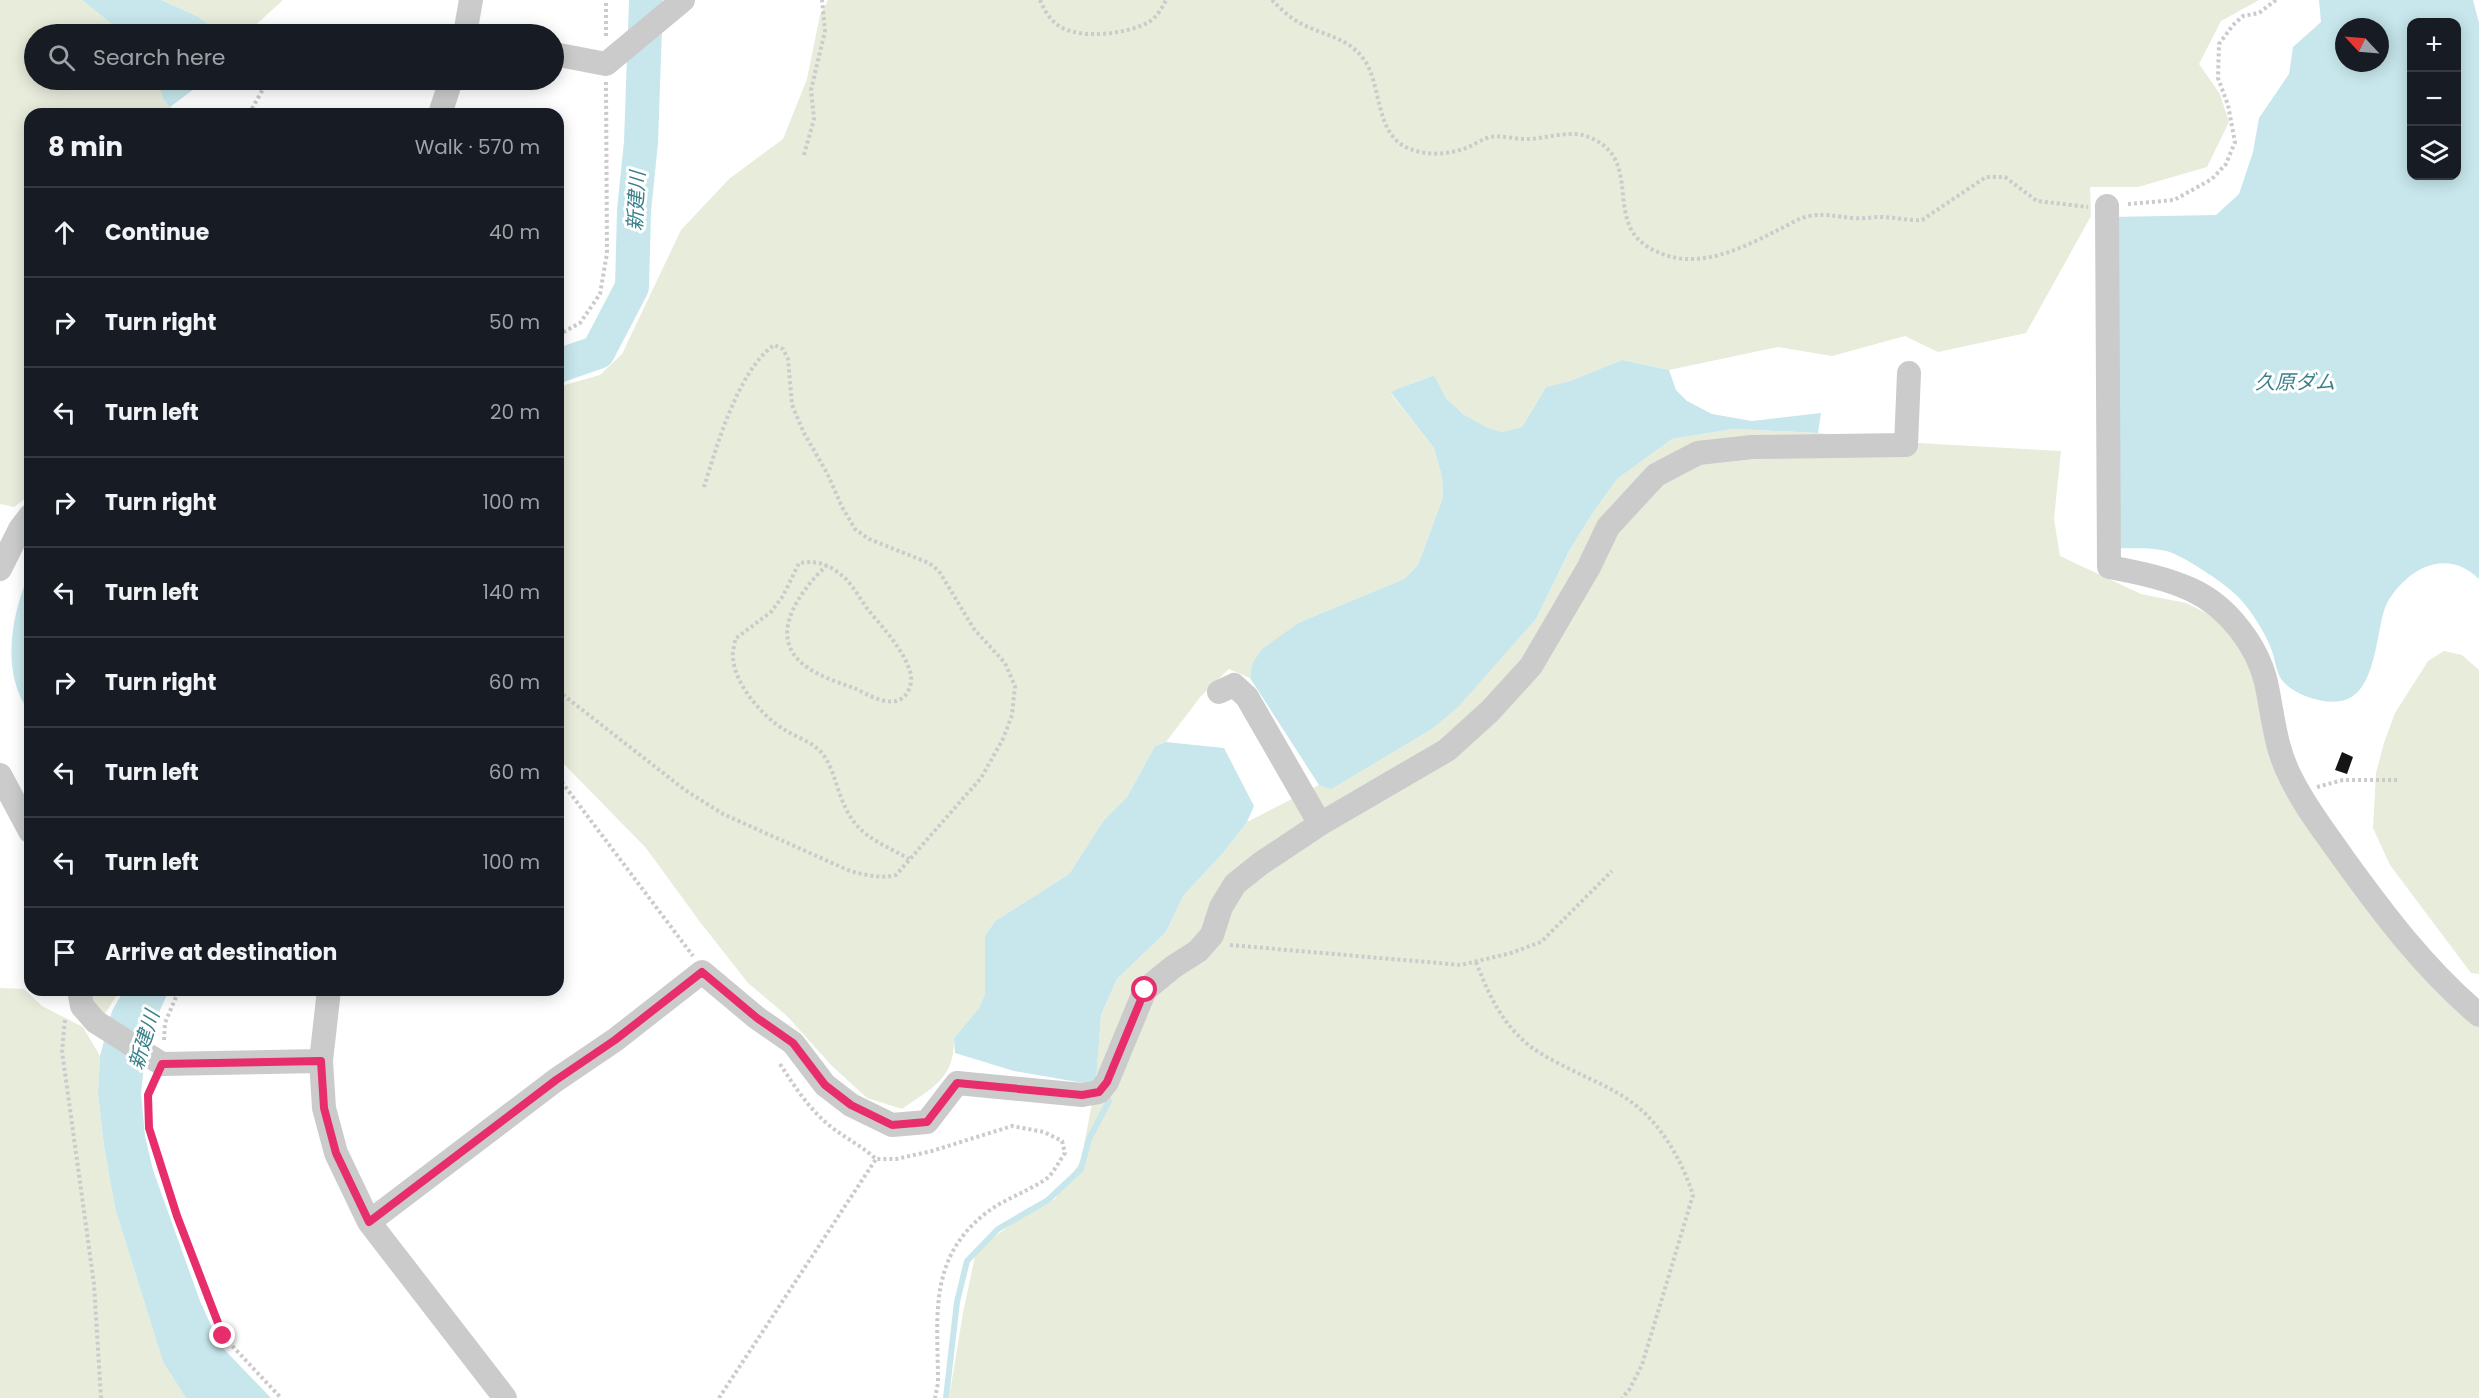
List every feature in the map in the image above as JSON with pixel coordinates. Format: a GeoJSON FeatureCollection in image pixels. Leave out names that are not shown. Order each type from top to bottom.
{"type":"FeatureCollection","features":[{"type":"Feature","properties":{"kind":"street"},"geometry":{"type":"LineString","coordinates":[[467,24],[471,0]]}},
{"type":"Feature","properties":{"kind":"street"},"geometry":{"type":"LineString","coordinates":[[564,56],[606,64],[683,0]]}},
{"type":"Feature","properties":{"kind":"street"},"geometry":{"type":"LineString","coordinates":[[442,108],[448,90]]}},
{"type":"Feature","properties":{"kind":"street"},"geometry":{"type":"LineString","coordinates":[[2107,206],[2109,567],[2142,574],[2193,590],[2227,614],[2253,648],[2265,680],[2277,745],[2290,777],[2307,806],[2394,928],[2452,992],[2479,1015]]}},
{"type":"Feature","properties":{"kind":"street"},"geometry":{"type":"LineString","coordinates":[[369,1222],[556,1080],[615,1040],[702,972],[757,1018],[793,1043],[825,1085],[851,1105],[892,1125],[927,1122],[957,1083],[1082,1095],[1099,1092],[1107,1082],[1145,990],[1173,967],[1198,951],[1212,935],[1221,907],[1235,884],[1260,864],[1320,824],[1447,750],[1491,711],[1531,666],[1589,567],[1608,527],[1656,475],[1698,453],[1752,447],[1906,444],[1909,373]]}},
{"type":"Feature","properties":{"kind":"street"},"geometry":{"type":"LineString","coordinates":[[3,555],[24,525]]}},
{"type":"Feature","properties":{"kind":"street"},"geometry":{"type":"LineString","coordinates":[[1219,692],[1234,685],[1247,698],[1320,824]]}},
{"type":"Feature","properties":{"kind":"street"},"geometry":{"type":"LineString","coordinates":[[0,775],[24,820]]}},
{"type":"Feature","properties":{"kind":"street"},"geometry":{"type":"LineString","coordinates":[[80,996],[82,1006],[96,1022],[162,1064],[321,1061]]}},
{"type":"Feature","properties":{"kind":"street"},"geometry":{"type":"LineString","coordinates":[[328,996],[321,1061],[324,1108],[336,1153],[369,1222],[505,1398]]}},
{"type":"Feature","properties":{"kind":"path"},"geometry":{"type":"LineString","coordinates":[[564,332],[580,323],[600,294],[607,253],[606,0]]}},
{"type":"Feature","properties":{"kind":"path"},"geometry":{"type":"LineString","coordinates":[[804,155],[814,119],[811,90],[825,31],[822,0]]}},
{"type":"Feature","properties":{"kind":"path"},"geometry":{"type":"LineString","coordinates":[[1040,0],[1045,12],[1058,25],[1073,33],[1097,35],[1150,21],[1162,9],[1166,0]]}},
{"type":"Feature","properties":{"kind":"path"},"geometry":{"type":"LineString","coordinates":[[1272,0],[1299,23],[1342,39],[1356,50],[1366,62],[1374,80],[1383,118],[1393,137],[1406,148],[1427,154],[1446,153],[1466,148],[1489,137],[1541,139],[1560,134],[1588,136],[1605,147],[1616,161],[1621,173],[1632,231],[1648,248],[1668,257],[1682,260],[1702,259],[1745,246],[1806,217],[1828,213],[1855,219],[1882,217],[1910,221],[1922,220],[1986,177],[2005,177],[2037,201],[2088,207],[2174,200],[2212,179],[2226,164],[2235,142],[2229,105],[2218,78],[2219,44],[2243,16],[2259,13],[2276,0]]}},
{"type":"Feature","properties":{"kind":"path"},"geometry":{"type":"LineString","coordinates":[[252,108],[262,90]]}},
{"type":"Feature","properties":{"kind":"path"},"geometry":{"type":"LineString","coordinates":[[564,696],[685,790],[723,814],[850,871],[870,876],[884,878],[896,875],[981,778],[1003,739],[1012,715],[1015,699],[1014,686],[1005,663],[974,628],[939,571],[929,563],[869,539],[855,529],[792,405],[788,359],[783,349],[774,345],[761,354],[719,437],[704,487]]}},
{"type":"Feature","properties":{"kind":"path"},"geometry":{"type":"LineString","coordinates":[[827,565],[809,582],[788,618],[786,634],[789,650],[804,665],[821,675],[880,699],[893,702],[904,698],[912,682],[911,672],[902,653],[844,577],[827,565],[813,561],[799,563],[783,596],[771,612],[735,639],[733,658],[737,673],[752,702],[769,720],[811,743],[822,752],[842,801],[853,822],[866,837],[909,859]]}},
{"type":"Feature","properties":{"kind":"path"},"geometry":{"type":"LineString","coordinates":[[2343,780],[2400,780]]}},
{"type":"Feature","properties":{"kind":"path"},"geometry":{"type":"LineString","coordinates":[[564,785],[688,949],[702,972]]}},
{"type":"Feature","properties":{"kind":"path"},"geometry":{"type":"LineString","coordinates":[[1205,942],[1461,965],[1511,953],[1541,942],[1612,871]]}},
{"type":"Feature","properties":{"kind":"path"},"geometry":{"type":"LineString","coordinates":[[1476,962],[1489,995],[1504,1021],[1527,1044],[1632,1102],[1661,1132],[1686,1171],[1693,1195],[1642,1365],[1629,1390],[1622,1398]]}},
{"type":"Feature","properties":{"kind":"path"},"geometry":{"type":"LineString","coordinates":[[176,996],[165,1023],[162,1064],[148,1095],[149,1128],[177,1216],[223,1336],[281,1398]]}},
{"type":"Feature","properties":{"kind":"path"},"geometry":{"type":"LineString","coordinates":[[66,1017],[62,1051],[94,1284],[101,1398]]}},
{"type":"Feature","properties":{"kind":"path"},"geometry":{"type":"LineString","coordinates":[[778,1062],[808,1105],[832,1128],[862,1146],[876,1159],[896,1159],[932,1151],[1012,1126],[1044,1132],[1062,1141],[1065,1153],[1047,1178],[985,1214],[964,1235],[945,1264],[938,1290],[938,1383],[935,1398]]}},
{"type":"Feature","properties":{"kind":"path"},"geometry":{"type":"LineString","coordinates":[[719,1398],[876,1159]]}},
{"type":"Feature","properties":{"kind":"green space"},"geometry":{"type":"Polygon","coordinates":[[[0,0],[82,0],[112,24],[24,24],[24,90],[161,90],[163,99],[171,108],[24,108],[24,500],[14,507],[0,504],[0,0]]]}},
{"type":"Feature","properties":{"kind":"green space"},"geometry":{"type":"Polygon","coordinates":[[[161,0],[283,0],[257,24],[208,24],[197,16],[161,0]]]}},
{"type":"Feature","properties":{"kind":"green space"},"geometry":{"type":"Polygon","coordinates":[[[828,0],[2259,0],[2221,21],[2199,64],[2220,94],[2229,122],[2207,167],[2138,187],[2090,187],[2091,216],[2026,333],[1938,352],[1905,336],[1832,356],[1778,347],[1669,370],[1622,360],[1570,381],[1546,387],[1522,427],[1502,432],[1488,428],[1463,414],[1446,398],[1434,375],[1394,391],[1391,394],[1434,448],[1442,477],[1443,497],[1418,565],[1404,579],[1300,622],[1252,664],[1250,678],[1229,669],[1201,696],[1166,742],[1155,746],[1127,797],[1104,820],[1069,874],[995,921],[985,936],[985,994],[979,1008],[954,1038],[951,1063],[940,1081],[902,1109],[867,1098],[832,1066],[787,1016],[748,983],[646,848],[564,764],[564,385],[600,375],[622,354],[681,230],[729,179],[783,139],[807,79],[820,15],[828,0]]]}},
{"type":"Feature","properties":{"kind":"green space"},"geometry":{"type":"Polygon","coordinates":[[[1733,429],[2061,451],[2054,519],[2060,556],[2141,594],[2186,603],[2218,619],[2252,662],[2270,758],[2479,1024],[2479,1398],[949,1398],[976,1251],[1018,1219],[1055,1199],[1081,1161],[1096,1082],[1101,1015],[1117,979],[1166,932],[1183,896],[1223,853],[1247,822],[1319,785],[1331,788],[1432,729],[1456,708],[1536,619],[1569,551],[1617,479],[1672,439],[1733,429]]]}},
{"type":"Feature","properties":{"kind":"green space"},"geometry":{"type":"Polygon","coordinates":[[[2444,651],[2462,655],[2479,670],[2479,974],[2471,973],[2390,865],[2373,828],[2376,773],[2395,713],[2428,661],[2444,651]]]}},
{"type":"Feature","properties":{"kind":"green space"},"geometry":{"type":"Polygon","coordinates":[[[0,988],[24,989],[24,996],[31,996],[42,1006],[83,1027],[100,1056],[98,1094],[115,1208],[163,1362],[186,1398],[0,1398],[0,988]]]}},
{"type":"Feature","properties":{"kind":"green space"},"geometry":{"type":"Polygon","coordinates":[[[90,996],[116,996],[105,1014],[90,996]]]}},
{"type":"Feature","properties":{"kind":"water"},"geometry":{"type":"Polygon","coordinates":[[[82,0],[161,0],[197,16],[208,24],[112,24],[82,0]]]}},
{"type":"Feature","properties":{"kind":"water","name":"久原ダム"},"geometry":{"type":"Polygon","coordinates":[[[2319,0],[2473,0],[2479,23],[2479,579],[2467,569],[2454,564],[2441,563],[2416,572],[2405,580],[2387,603],[2383,613],[2370,671],[2364,684],[2356,694],[2345,700],[2337,701],[2310,698],[2285,683],[2280,677],[2266,637],[2251,613],[2235,594],[2212,576],[2182,557],[2166,551],[2111,548],[2110,217],[2216,215],[2239,194],[2253,152],[2259,118],[2289,74],[2293,47],[2321,22],[2319,0]]]}},
{"type":"Feature","properties":{"kind":"water"},"geometry":{"type":"Polygon","coordinates":[[[161,90],[193,90],[170,107],[163,99],[161,90]]]}},
{"type":"Feature","properties":{"kind":"water"},"geometry":{"type":"Polygon","coordinates":[[[1622,360],[1669,370],[1676,390],[1687,401],[1712,414],[1752,421],[1821,413],[1818,433],[1733,429],[1672,439],[1617,479],[1569,551],[1536,619],[1457,708],[1432,729],[1331,789],[1319,785],[1250,678],[1252,664],[1262,649],[1300,622],[1404,579],[1418,565],[1443,497],[1442,477],[1434,448],[1391,393],[1434,375],[1446,398],[1463,414],[1488,428],[1502,432],[1522,427],[1546,387],[1570,381],[1622,360]]]}},
{"type":"Feature","properties":{"kind":"water"},"geometry":{"type":"Polygon","coordinates":[[[24,586],[24,702],[15,680],[12,662],[14,625],[24,586]]]}},
{"type":"Feature","properties":{"kind":"water"},"geometry":{"type":"Polygon","coordinates":[[[1166,742],[1224,748],[1254,806],[1247,822],[1223,853],[1183,896],[1166,932],[1117,979],[1101,1015],[1096,1082],[1089,1084],[1014,1071],[955,1053],[954,1038],[979,1008],[985,994],[985,936],[995,921],[1069,874],[1104,820],[1127,797],[1155,746],[1166,742]]]}},
{"type":"Feature","properties":{"kind":"water"},"geometry":{"type":"Polygon","coordinates":[[[121,996],[166,996],[147,1040],[141,1093],[145,1136],[153,1170],[200,1301],[220,1345],[271,1398],[186,1398],[163,1362],[115,1208],[104,1146],[98,1094],[100,1056],[112,1011],[121,996]]]}},
{"type":"Feature","properties":{"kind":"building"},"geometry":{"type":"Polygon","coordinates":[[[2342,752],[2353,757],[2347,774],[2335,770],[2342,752]]]}},
{"type":"Feature","properties":{"kind":"waterway","name":"新建川"},"geometry":{"type":"LineString","coordinates":[[564,364],[598,352],[632,287],[634,211],[641,142],[646,0]]}},
{"type":"Feature","properties":{"kind":"waterway"},"geometry":{"type":"LineString","coordinates":[[946,1398],[957,1302],[967,1261],[998,1229],[1048,1200],[1081,1169],[1089,1139],[1109,1101],[1105,1095]]}},
{"type":"Feature","properties":{"kind":"route"},"geometry":{"type":"LineString","coordinates":[[223,1336],[177,1216],[149,1128],[148,1095],[162,1064],[321,1061],[324,1108],[336,1153],[369,1222],[556,1080],[615,1040],[667,997],[702,972],[757,1018],[793,1043],[825,1085],[851,1105],[892,1125],[927,1122],[957,1083],[1082,1095],[1099,1092],[1107,1082],[1145,990]]}}]}
